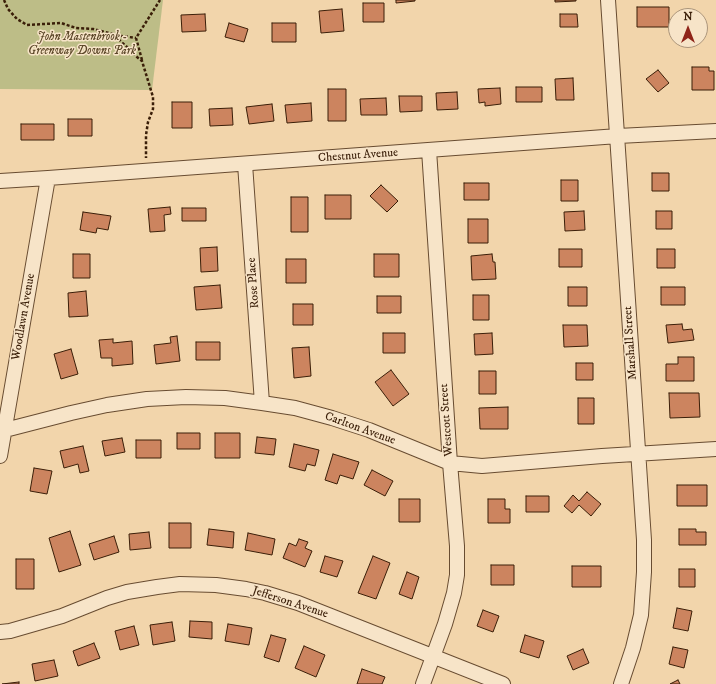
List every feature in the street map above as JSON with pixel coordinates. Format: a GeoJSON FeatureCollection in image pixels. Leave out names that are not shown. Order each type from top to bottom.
{"type":"FeatureCollection","features":[{"type":"Feature","properties":{"kind":"street","name":"Marshall Street"},"geometry":{"type":"LineString","coordinates":[[608,0],[644,540],[644,572],[641,615],[633,648],[621,684]]}},
{"type":"Feature","properties":{"kind":"street","name":"Chestnut Avenue"},"geometry":{"type":"LineString","coordinates":[[0,181],[618,136],[716,131]]}},
{"type":"Feature","properties":{"kind":"street","name":"Westcott Street"},"geometry":{"type":"LineString","coordinates":[[423,684],[445,624],[454,593],[457,575],[457,546],[429,150]]}},
{"type":"Feature","properties":{"kind":"street","name":"Rose Place"},"geometry":{"type":"LineString","coordinates":[[245,164],[262,403]]}},
{"type":"Feature","properties":{"kind":"street","name":"Woodlawn Avenue"},"geometry":{"type":"LineString","coordinates":[[0,456],[48,178]]}},
{"type":"Feature","properties":{"kind":"street","name":"Carlton Avenue"},"geometry":{"type":"LineString","coordinates":[[4,430],[107,405],[186,397],[225,398],[295,408],[332,418],[369,430],[450,463],[482,466],[716,449]]}},
{"type":"Feature","properties":{"kind":"street","name":"Jefferson Avenue"},"geometry":{"type":"LineString","coordinates":[[0,632],[10,631],[62,616],[107,598],[128,592],[157,586],[180,584],[216,585],[252,590],[298,603],[503,684]]}},
{"type":"Feature","properties":{"kind":"path"},"geometry":{"type":"LineString","coordinates":[[4,0],[8,9],[17,19],[27,25],[62,23],[76,28],[93,29],[136,38]]}},
{"type":"Feature","properties":{"kind":"path"},"geometry":{"type":"LineString","coordinates":[[146,170],[146,135],[148,122],[153,109],[153,97],[136,38],[160,0]]}},
{"type":"Feature","properties":{"kind":"path"},"geometry":{"type":"LineString","coordinates":[[113,34],[142,60]]}},
{"type":"Feature","properties":{"kind":"green space","name":"John Mastenbrook - Greenway Downs Park"},"geometry":{"type":"Polygon","coordinates":[[[0,0],[163,0],[152,90],[0,89],[0,0]]]}},
{"type":"Feature","properties":{"kind":"building"},"geometry":{"type":"Polygon","coordinates":[[[396,0],[415,0],[415,1],[396,3],[396,0]]]}},
{"type":"Feature","properties":{"kind":"building"},"geometry":{"type":"Polygon","coordinates":[[[555,0],[576,0],[576,1],[555,2],[555,0]]]}},
{"type":"Feature","properties":{"kind":"building"},"geometry":{"type":"Polygon","coordinates":[[[363,3],[384,3],[384,22],[363,22],[363,3]]]}},
{"type":"Feature","properties":{"kind":"building"},"geometry":{"type":"Polygon","coordinates":[[[637,7],[669,7],[668,27],[637,27],[637,7]]]}},
{"type":"Feature","properties":{"kind":"building"},"geometry":{"type":"Polygon","coordinates":[[[342,9],[344,31],[321,33],[319,11],[342,9]]]}},
{"type":"Feature","properties":{"kind":"building"},"geometry":{"type":"Polygon","coordinates":[[[205,14],[206,31],[182,32],[181,15],[205,14]]]}},
{"type":"Feature","properties":{"kind":"building"},"geometry":{"type":"Polygon","coordinates":[[[560,14],[577,14],[578,27],[560,27],[560,14]]]}},
{"type":"Feature","properties":{"kind":"building"},"geometry":{"type":"Polygon","coordinates":[[[229,23],[248,29],[244,42],[225,37],[229,23]]]}},
{"type":"Feature","properties":{"kind":"building"},"geometry":{"type":"Polygon","coordinates":[[[272,23],[296,23],[296,42],[272,42],[272,23]]]}},
{"type":"Feature","properties":{"kind":"building"},"geometry":{"type":"Polygon","coordinates":[[[692,67],[709,67],[709,71],[714,71],[714,90],[692,90],[692,67]]]}},
{"type":"Feature","properties":{"kind":"building"},"geometry":{"type":"Polygon","coordinates":[[[658,70],[669,83],[658,92],[646,79],[658,70]]]}},
{"type":"Feature","properties":{"kind":"building"},"geometry":{"type":"Polygon","coordinates":[[[573,78],[574,100],[556,100],[555,79],[573,78]]]}},
{"type":"Feature","properties":{"kind":"building"},"geometry":{"type":"Polygon","coordinates":[[[516,87],[542,87],[542,102],[516,102],[516,87]]]}},
{"type":"Feature","properties":{"kind":"building"},"geometry":{"type":"Polygon","coordinates":[[[500,88],[501,104],[485,106],[485,102],[479,103],[478,89],[500,88]]]}},
{"type":"Feature","properties":{"kind":"building"},"geometry":{"type":"Polygon","coordinates":[[[328,89],[346,89],[346,121],[328,121],[328,89]]]}},
{"type":"Feature","properties":{"kind":"building"},"geometry":{"type":"Polygon","coordinates":[[[457,92],[458,109],[437,110],[436,93],[457,92]]]}},
{"type":"Feature","properties":{"kind":"building"},"geometry":{"type":"Polygon","coordinates":[[[399,96],[422,96],[422,111],[400,112],[399,96]]]}},
{"type":"Feature","properties":{"kind":"building"},"geometry":{"type":"Polygon","coordinates":[[[386,98],[387,115],[361,115],[360,99],[386,98]]]}},
{"type":"Feature","properties":{"kind":"building"},"geometry":{"type":"Polygon","coordinates":[[[172,102],[192,102],[192,128],[172,128],[172,102]]]}},
{"type":"Feature","properties":{"kind":"building"},"geometry":{"type":"Polygon","coordinates":[[[311,103],[312,121],[287,123],[285,105],[311,103]]]}},
{"type":"Feature","properties":{"kind":"building"},"geometry":{"type":"Polygon","coordinates":[[[272,104],[274,121],[249,124],[246,107],[272,104]]]}},
{"type":"Feature","properties":{"kind":"building"},"geometry":{"type":"Polygon","coordinates":[[[232,108],[233,125],[210,126],[209,109],[232,108]]]}},
{"type":"Feature","properties":{"kind":"building"},"geometry":{"type":"Polygon","coordinates":[[[68,119],[92,119],[92,136],[68,136],[68,119]]]}},
{"type":"Feature","properties":{"kind":"building"},"geometry":{"type":"Polygon","coordinates":[[[21,124],[54,124],[54,140],[21,140],[21,124]]]}},
{"type":"Feature","properties":{"kind":"building"},"geometry":{"type":"Polygon","coordinates":[[[652,173],[669,173],[669,191],[652,191],[652,173]]]}},
{"type":"Feature","properties":{"kind":"building"},"geometry":{"type":"Polygon","coordinates":[[[561,180],[578,180],[578,201],[561,201],[561,180]]]}},
{"type":"Feature","properties":{"kind":"building"},"geometry":{"type":"Polygon","coordinates":[[[464,183],[489,183],[489,200],[464,200],[464,183]]]}},
{"type":"Feature","properties":{"kind":"building"},"geometry":{"type":"Polygon","coordinates":[[[381,185],[398,201],[387,212],[370,196],[381,185]]]}},
{"type":"Feature","properties":{"kind":"building"},"geometry":{"type":"Polygon","coordinates":[[[325,195],[351,195],[351,219],[325,219],[325,195]]]}},
{"type":"Feature","properties":{"kind":"building"},"geometry":{"type":"Polygon","coordinates":[[[291,197],[308,197],[308,232],[291,232],[291,197]]]}},
{"type":"Feature","properties":{"kind":"building"},"geometry":{"type":"Polygon","coordinates":[[[170,207],[171,214],[164,215],[165,231],[150,232],[148,209],[170,207]]]}},
{"type":"Feature","properties":{"kind":"building"},"geometry":{"type":"Polygon","coordinates":[[[182,208],[206,208],[206,221],[182,221],[182,208]]]}},
{"type":"Feature","properties":{"kind":"building"},"geometry":{"type":"Polygon","coordinates":[[[584,211],[585,230],[565,231],[564,212],[584,211]]]}},
{"type":"Feature","properties":{"kind":"building"},"geometry":{"type":"Polygon","coordinates":[[[656,211],[672,211],[672,229],[656,229],[656,211]]]}},
{"type":"Feature","properties":{"kind":"building"},"geometry":{"type":"Polygon","coordinates":[[[83,212],[111,216],[108,230],[97,228],[96,233],[80,230],[83,212]]]}},
{"type":"Feature","properties":{"kind":"building"},"geometry":{"type":"Polygon","coordinates":[[[468,219],[488,219],[488,243],[468,243],[468,219]]]}},
{"type":"Feature","properties":{"kind":"building"},"geometry":{"type":"Polygon","coordinates":[[[217,247],[218,271],[201,272],[200,248],[217,247]]]}},
{"type":"Feature","properties":{"kind":"building"},"geometry":{"type":"Polygon","coordinates":[[[559,249],[582,249],[582,267],[559,267],[559,249]]]}},
{"type":"Feature","properties":{"kind":"building"},"geometry":{"type":"Polygon","coordinates":[[[657,249],[675,249],[675,268],[657,268],[657,249]]]}},
{"type":"Feature","properties":{"kind":"building"},"geometry":{"type":"Polygon","coordinates":[[[73,254],[90,254],[90,278],[73,278],[73,254]]]}},
{"type":"Feature","properties":{"kind":"building"},"geometry":{"type":"Polygon","coordinates":[[[374,254],[399,254],[399,277],[374,277],[374,254]]]}},
{"type":"Feature","properties":{"kind":"building"},"geometry":{"type":"Polygon","coordinates":[[[492,254],[493,262],[495,262],[496,279],[472,280],[471,256],[492,254]]]}},
{"type":"Feature","properties":{"kind":"building"},"geometry":{"type":"Polygon","coordinates":[[[286,259],[306,259],[306,283],[286,283],[286,259]]]}},
{"type":"Feature","properties":{"kind":"building"},"geometry":{"type":"Polygon","coordinates":[[[220,285],[222,308],[196,310],[194,287],[220,285]]]}},
{"type":"Feature","properties":{"kind":"building"},"geometry":{"type":"Polygon","coordinates":[[[568,287],[587,287],[587,306],[568,306],[568,287]]]}},
{"type":"Feature","properties":{"kind":"building"},"geometry":{"type":"Polygon","coordinates":[[[661,287],[685,287],[685,305],[661,305],[661,287]]]}},
{"type":"Feature","properties":{"kind":"building"},"geometry":{"type":"Polygon","coordinates":[[[86,291],[88,316],[69,317],[68,293],[86,291]]]}},
{"type":"Feature","properties":{"kind":"building"},"geometry":{"type":"Polygon","coordinates":[[[473,295],[489,295],[489,320],[473,320],[473,295]]]}},
{"type":"Feature","properties":{"kind":"building"},"geometry":{"type":"Polygon","coordinates":[[[377,296],[401,296],[401,313],[377,313],[377,296]]]}},
{"type":"Feature","properties":{"kind":"building"},"geometry":{"type":"Polygon","coordinates":[[[293,304],[313,304],[313,325],[293,325],[293,304]]]}},
{"type":"Feature","properties":{"kind":"building"},"geometry":{"type":"Polygon","coordinates":[[[682,324],[683,330],[692,329],[694,340],[668,343],[666,325],[682,324]]]}},
{"type":"Feature","properties":{"kind":"building"},"geometry":{"type":"Polygon","coordinates":[[[563,325],[587,325],[588,346],[564,347],[563,325]]]}},
{"type":"Feature","properties":{"kind":"building"},"geometry":{"type":"Polygon","coordinates":[[[383,333],[405,333],[405,353],[383,353],[383,333]]]}},
{"type":"Feature","properties":{"kind":"building"},"geometry":{"type":"Polygon","coordinates":[[[492,333],[493,354],[475,355],[474,334],[492,333]]]}},
{"type":"Feature","properties":{"kind":"building"},"geometry":{"type":"Polygon","coordinates":[[[177,336],[180,361],[156,364],[154,345],[171,343],[170,337],[177,336]]]}},
{"type":"Feature","properties":{"kind":"building"},"geometry":{"type":"Polygon","coordinates":[[[113,339],[113,343],[132,341],[133,364],[112,366],[112,358],[101,358],[99,340],[113,339]]]}},
{"type":"Feature","properties":{"kind":"building"},"geometry":{"type":"Polygon","coordinates":[[[196,342],[220,342],[220,360],[196,360],[196,342]]]}},
{"type":"Feature","properties":{"kind":"building"},"geometry":{"type":"Polygon","coordinates":[[[309,347],[311,376],[294,378],[292,348],[309,347]]]}},
{"type":"Feature","properties":{"kind":"building"},"geometry":{"type":"Polygon","coordinates":[[[71,349],[78,374],[61,379],[54,354],[71,349]]]}},
{"type":"Feature","properties":{"kind":"building"},"geometry":{"type":"Polygon","coordinates":[[[678,357],[694,357],[694,381],[666,381],[666,364],[678,364],[678,357]]]}},
{"type":"Feature","properties":{"kind":"building"},"geometry":{"type":"Polygon","coordinates":[[[576,363],[593,363],[593,380],[576,380],[576,363]]]}},
{"type":"Feature","properties":{"kind":"building"},"geometry":{"type":"Polygon","coordinates":[[[391,370],[409,394],[393,406],[375,382],[391,370]]]}},
{"type":"Feature","properties":{"kind":"building"},"geometry":{"type":"Polygon","coordinates":[[[479,371],[496,371],[496,394],[479,394],[479,371]]]}},
{"type":"Feature","properties":{"kind":"building"},"geometry":{"type":"Polygon","coordinates":[[[669,393],[699,393],[700,417],[670,418],[669,393]]]}},
{"type":"Feature","properties":{"kind":"building"},"geometry":{"type":"Polygon","coordinates":[[[578,398],[594,398],[594,424],[578,424],[578,398]]]}},
{"type":"Feature","properties":{"kind":"building"},"geometry":{"type":"Polygon","coordinates":[[[508,407],[508,429],[480,429],[479,408],[508,407]]]}},
{"type":"Feature","properties":{"kind":"building"},"geometry":{"type":"Polygon","coordinates":[[[177,433],[200,433],[200,449],[177,449],[177,433]]]}},
{"type":"Feature","properties":{"kind":"building"},"geometry":{"type":"Polygon","coordinates":[[[215,433],[240,433],[240,458],[215,458],[215,433]]]}},
{"type":"Feature","properties":{"kind":"building"},"geometry":{"type":"Polygon","coordinates":[[[257,437],[276,439],[274,455],[255,453],[257,437]]]}},
{"type":"Feature","properties":{"kind":"building"},"geometry":{"type":"Polygon","coordinates":[[[122,438],[125,452],[105,456],[102,441],[122,438]]]}},
{"type":"Feature","properties":{"kind":"building"},"geometry":{"type":"Polygon","coordinates":[[[136,440],[161,440],[161,458],[136,458],[136,440]]]}},
{"type":"Feature","properties":{"kind":"building"},"geometry":{"type":"Polygon","coordinates":[[[294,444],[319,450],[315,466],[307,464],[305,471],[289,467],[294,444]]]}},
{"type":"Feature","properties":{"kind":"building"},"geometry":{"type":"Polygon","coordinates":[[[83,446],[89,471],[80,473],[78,464],[64,468],[60,451],[83,446]]]}},
{"type":"Feature","properties":{"kind":"building"},"geometry":{"type":"Polygon","coordinates":[[[333,454],[359,462],[353,479],[340,475],[337,484],[325,480],[333,454]]]}},
{"type":"Feature","properties":{"kind":"building"},"geometry":{"type":"Polygon","coordinates":[[[34,468],[52,471],[47,494],[30,491],[34,468]]]}},
{"type":"Feature","properties":{"kind":"building"},"geometry":{"type":"Polygon","coordinates":[[[372,470],[393,481],[385,496],[364,485],[372,470]]]}},
{"type":"Feature","properties":{"kind":"building"},"geometry":{"type":"Polygon","coordinates":[[[677,485],[707,485],[707,506],[677,506],[677,485]]]}},
{"type":"Feature","properties":{"kind":"building"},"geometry":{"type":"Polygon","coordinates":[[[587,492],[601,504],[591,516],[579,505],[572,513],[564,506],[573,495],[579,501],[587,492]]]}},
{"type":"Feature","properties":{"kind":"building"},"geometry":{"type":"Polygon","coordinates":[[[526,496],[549,496],[549,512],[526,512],[526,496]]]}},
{"type":"Feature","properties":{"kind":"building"},"geometry":{"type":"Polygon","coordinates":[[[399,499],[420,499],[420,522],[399,522],[399,499]]]}},
{"type":"Feature","properties":{"kind":"building"},"geometry":{"type":"Polygon","coordinates":[[[488,499],[505,499],[505,509],[510,509],[510,523],[488,523],[488,499]]]}},
{"type":"Feature","properties":{"kind":"building"},"geometry":{"type":"Polygon","coordinates":[[[169,523],[191,523],[191,548],[169,548],[169,523]]]}},
{"type":"Feature","properties":{"kind":"building"},"geometry":{"type":"Polygon","coordinates":[[[209,529],[234,532],[233,548],[207,545],[209,529]]]}},
{"type":"Feature","properties":{"kind":"building"},"geometry":{"type":"Polygon","coordinates":[[[679,529],[696,529],[696,532],[706,532],[706,545],[679,545],[679,529]]]}},
{"type":"Feature","properties":{"kind":"building"},"geometry":{"type":"Polygon","coordinates":[[[70,531],[81,565],[59,572],[49,538],[70,531]]]}},
{"type":"Feature","properties":{"kind":"building"},"geometry":{"type":"Polygon","coordinates":[[[149,532],[151,548],[130,550],[129,534],[149,532]]]}},
{"type":"Feature","properties":{"kind":"building"},"geometry":{"type":"Polygon","coordinates":[[[248,533],[275,539],[272,555],[245,550],[248,533]]]}},
{"type":"Feature","properties":{"kind":"building"},"geometry":{"type":"Polygon","coordinates":[[[114,536],[119,552],[94,560],[89,544],[114,536]]]}},
{"type":"Feature","properties":{"kind":"building"},"geometry":{"type":"Polygon","coordinates":[[[299,539],[308,542],[305,548],[312,551],[305,567],[283,558],[289,543],[296,546],[299,539]]]}},
{"type":"Feature","properties":{"kind":"building"},"geometry":{"type":"Polygon","coordinates":[[[325,556],[343,561],[337,577],[320,572],[325,556]]]}},
{"type":"Feature","properties":{"kind":"building"},"geometry":{"type":"Polygon","coordinates":[[[373,556],[390,563],[376,599],[358,593],[373,556]]]}},
{"type":"Feature","properties":{"kind":"building"},"geometry":{"type":"Polygon","coordinates":[[[16,559],[34,559],[34,589],[16,589],[16,559]]]}},
{"type":"Feature","properties":{"kind":"building"},"geometry":{"type":"Polygon","coordinates":[[[491,565],[514,565],[514,585],[491,585],[491,565]]]}},
{"type":"Feature","properties":{"kind":"building"},"geometry":{"type":"Polygon","coordinates":[[[572,566],[601,566],[601,587],[572,587],[572,566]]]}},
{"type":"Feature","properties":{"kind":"building"},"geometry":{"type":"Polygon","coordinates":[[[679,569],[695,569],[695,587],[679,587],[679,569]]]}},
{"type":"Feature","properties":{"kind":"building"},"geometry":{"type":"Polygon","coordinates":[[[407,572],[419,577],[412,599],[399,594],[407,572]]]}},
{"type":"Feature","properties":{"kind":"building"},"geometry":{"type":"Polygon","coordinates":[[[677,608],[692,611],[688,631],[673,628],[677,608]]]}},
{"type":"Feature","properties":{"kind":"building"},"geometry":{"type":"Polygon","coordinates":[[[483,610],[499,616],[493,632],[477,626],[483,610]]]}},
{"type":"Feature","properties":{"kind":"building"},"geometry":{"type":"Polygon","coordinates":[[[190,621],[212,622],[212,639],[189,637],[190,621]]]}},
{"type":"Feature","properties":{"kind":"building"},"geometry":{"type":"Polygon","coordinates":[[[172,622],[175,641],[153,645],[150,625],[172,622]]]}},
{"type":"Feature","properties":{"kind":"building"},"geometry":{"type":"Polygon","coordinates":[[[228,624],[252,628],[249,645],[225,641],[228,624]]]}},
{"type":"Feature","properties":{"kind":"building"},"geometry":{"type":"Polygon","coordinates":[[[134,626],[139,645],[120,650],[115,631],[134,626]]]}},
{"type":"Feature","properties":{"kind":"building"},"geometry":{"type":"Polygon","coordinates":[[[271,635],[286,639],[279,662],[264,657],[271,635]]]}},
{"type":"Feature","properties":{"kind":"building"},"geometry":{"type":"Polygon","coordinates":[[[525,635],[544,641],[539,658],[520,652],[525,635]]]}},
{"type":"Feature","properties":{"kind":"building"},"geometry":{"type":"Polygon","coordinates":[[[94,643],[100,658],[78,666],[73,651],[94,643]]]}},
{"type":"Feature","properties":{"kind":"building"},"geometry":{"type":"Polygon","coordinates":[[[304,646],[325,655],[316,677],[295,668],[304,646]]]}},
{"type":"Feature","properties":{"kind":"building"},"geometry":{"type":"Polygon","coordinates":[[[673,647],[688,650],[684,668],[669,664],[673,647]]]}},
{"type":"Feature","properties":{"kind":"building"},"geometry":{"type":"Polygon","coordinates":[[[583,649],[589,663],[573,670],[567,656],[583,649]]]}},
{"type":"Feature","properties":{"kind":"building"},"geometry":{"type":"Polygon","coordinates":[[[54,660],[58,676],[35,681],[32,664],[54,660]]]}},
{"type":"Feature","properties":{"kind":"building"},"geometry":{"type":"Polygon","coordinates":[[[362,669],[385,677],[382,684],[357,684],[362,669]]]}},
{"type":"Feature","properties":{"kind":"building"},"geometry":{"type":"Polygon","coordinates":[[[678,680],[680,684],[670,684],[678,680]]]}},
{"type":"Feature","properties":{"kind":"building"},"geometry":{"type":"Polygon","coordinates":[[[19,682],[19,684],[2,684],[19,682]]]}}]}
